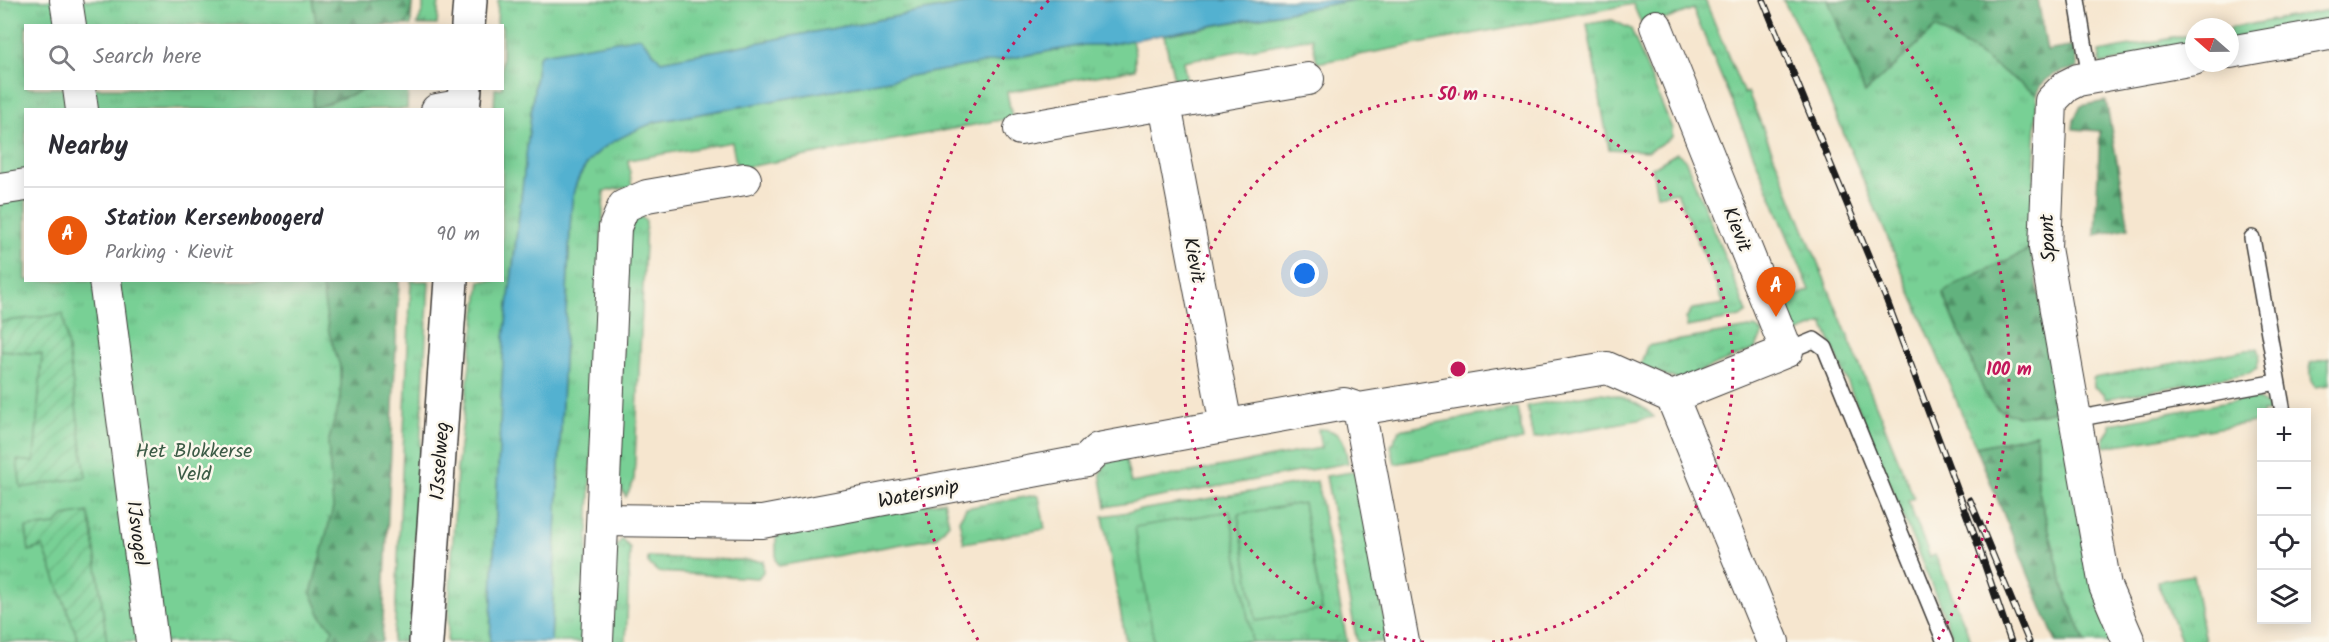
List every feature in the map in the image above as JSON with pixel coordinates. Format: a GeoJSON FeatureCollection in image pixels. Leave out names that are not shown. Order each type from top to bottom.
{"type":"FeatureCollection","features":[{"type":"Feature","properties":{"kind":"street"},"geometry":{"type":"LineString","coordinates":[[66,0],[70,24]]}},
{"type":"Feature","properties":{"kind":"street"},"geometry":{"type":"LineString","coordinates":[[468,24],[470,0]]}},
{"type":"Feature","properties":{"kind":"street","name":"Kievit"},"geometry":{"type":"LineString","coordinates":[[1656,26],[1787,351]]}},
{"type":"Feature","properties":{"kind":"street"},"geometry":{"type":"LineString","coordinates":[[2239,50],[2329,34]]}},
{"type":"Feature","properties":{"kind":"street","name":"Spant"},"geometry":{"type":"LineString","coordinates":[[2129,642],[2105,586],[2045,248],[2051,101],[2066,86],[2090,78],[2185,61]]}},
{"type":"Feature","properties":{"kind":"street"},"geometry":{"type":"LineString","coordinates":[[1020,129],[1308,79]]}},
{"type":"Feature","properties":{"kind":"street"},"geometry":{"type":"LineString","coordinates":[[79,90],[82,108]]}},
{"type":"Feature","properties":{"kind":"street","name":"Kievit"},"geometry":{"type":"LineString","coordinates":[[1165,105],[1226,425]]}},
{"type":"Feature","properties":{"kind":"street"},"geometry":{"type":"LineString","coordinates":[[597,642],[615,227],[624,206],[647,196],[745,179]]}},
{"type":"Feature","properties":{"kind":"street"},"geometry":{"type":"LineString","coordinates":[[0,189],[24,185]]}},
{"type":"Feature","properties":{"kind":"street","name":"IJsvogel"},"geometry":{"type":"LineString","coordinates":[[105,282],[152,642]]}},
{"type":"Feature","properties":{"kind":"street","name":"IJsselweg"},"geometry":{"type":"LineString","coordinates":[[426,642],[451,282]]}},
{"type":"Feature","properties":{"kind":"street"},"geometry":{"type":"LineString","coordinates":[[1672,397],[1787,351]]}},
{"type":"Feature","properties":{"kind":"street"},"geometry":{"type":"LineString","coordinates":[[1226,425],[1344,404],[1359,409],[1607,368],[1672,397],[1773,642]]}},
{"type":"Feature","properties":{"kind":"street"},"geometry":{"type":"LineString","coordinates":[[1359,409],[1403,642]]}},
{"type":"Feature","properties":{"kind":"street","name":"Watersnip"},"geometry":{"type":"LineString","coordinates":[[603,520],[762,522],[1086,461],[1098,449],[1226,425]]}},
{"type":"Feature","properties":{"kind":"lane"},"geometry":{"type":"LineString","coordinates":[[2077,0],[2090,78]]}},
{"type":"Feature","properties":{"kind":"lane"},"geometry":{"type":"LineString","coordinates":[[2252,238],[2282,408]]}},
{"type":"Feature","properties":{"kind":"lane"},"geometry":{"type":"LineString","coordinates":[[1787,351],[1814,340],[1825,348],[1945,642]]}},
{"type":"Feature","properties":{"kind":"lane"},"geometry":{"type":"LineString","coordinates":[[2075,418],[2277,382]]}},
{"type":"Feature","properties":{"kind":"green space","name":"Het Blokkerse Veld"},"geometry":{"type":"Polygon","coordinates":[[[0,0],[412,0],[411,24],[24,24],[24,90],[408,90],[407,108],[24,108],[24,282],[399,282],[375,642],[0,642],[0,0]]]}},
{"type":"Feature","properties":{"kind":"green space"},"geometry":{"type":"Polygon","coordinates":[[[312,0],[413,0],[406,24],[317,24],[312,0]]]}},
{"type":"Feature","properties":{"kind":"green space"},"geometry":{"type":"Polygon","coordinates":[[[423,0],[439,0],[437,24],[417,24],[423,9],[423,0]]]}},
{"type":"Feature","properties":{"kind":"green space"},"geometry":{"type":"Polygon","coordinates":[[[498,0],[983,0],[661,61],[538,57],[504,339],[490,642],[447,642],[457,470],[480,282],[504,282],[504,108],[494,108],[495,90],[504,90],[504,24],[497,24],[498,0]]]}},
{"type":"Feature","properties":{"kind":"green space"},"geometry":{"type":"Polygon","coordinates":[[[1354,0],[1705,0],[1744,94],[1748,92],[1914,498],[1908,501],[1930,557],[1935,555],[1972,642],[1955,642],[1823,323],[1797,333],[1783,302],[1810,290],[1693,9],[1667,19],[1641,23],[1633,4],[1317,63],[1312,38],[1183,61],[1188,88],[1176,88],[1164,35],[1354,0]]]}},
{"type":"Feature","properties":{"kind":"green space"},"geometry":{"type":"Polygon","coordinates":[[[1783,0],[1828,0],[1865,93],[1935,28],[1971,49],[2037,95],[2031,249],[1956,284],[1943,293],[1987,398],[1997,409],[2031,416],[2060,410],[2113,642],[2085,642],[2064,589],[2038,488],[2036,434],[1976,447],[1802,35],[1783,0]]]}},
{"type":"Feature","properties":{"kind":"green space"},"geometry":{"type":"Polygon","coordinates":[[[1828,0],[2038,0],[2047,51],[2074,46],[2078,68],[2048,78],[2037,95],[1971,49],[1935,28],[1865,93],[1828,0]]]}},
{"type":"Feature","properties":{"kind":"green space"},"geometry":{"type":"Polygon","coordinates":[[[2329,10],[2329,24],[2239,39],[2239,26],[2329,10]]]}},
{"type":"Feature","properties":{"kind":"green space"},"geometry":{"type":"Polygon","coordinates":[[[1612,20],[1631,29],[1672,129],[1672,137],[1649,151],[1609,149],[1587,24],[1612,20]]]}},
{"type":"Feature","properties":{"kind":"green space"},"geometry":{"type":"Polygon","coordinates":[[[2185,36],[2185,50],[2101,64],[2099,52],[2185,36]]]}},
{"type":"Feature","properties":{"kind":"green space"},"geometry":{"type":"Polygon","coordinates":[[[1132,40],[1135,69],[1007,92],[1012,118],[747,167],[736,164],[732,142],[628,160],[632,187],[604,191],[583,642],[551,642],[571,207],[575,187],[588,162],[618,139],[655,122],[1084,45],[1105,45],[1132,40]]]}},
{"type":"Feature","properties":{"kind":"green space"},"geometry":{"type":"Polygon","coordinates":[[[314,90],[363,90],[315,108],[312,108],[314,90]]]}},
{"type":"Feature","properties":{"kind":"green space"},"geometry":{"type":"Polygon","coordinates":[[[2106,101],[2129,228],[2095,235],[2100,131],[2073,129],[2074,119],[2081,106],[2106,101]]]}},
{"type":"Feature","properties":{"kind":"green space"},"geometry":{"type":"Polygon","coordinates":[[[1677,153],[1685,159],[1747,312],[1740,317],[1687,327],[1686,318],[1692,309],[1724,304],[1677,192],[1657,195],[1652,168],[1677,153]]]}},
{"type":"Feature","properties":{"kind":"green space"},"geometry":{"type":"Polygon","coordinates":[[[639,215],[646,221],[634,481],[626,497],[617,482],[626,251],[633,221],[639,215]]]}},
{"type":"Feature","properties":{"kind":"green space"},"geometry":{"type":"Polygon","coordinates":[[[2031,249],[2060,410],[2020,416],[2004,412],[1987,398],[1943,293],[1956,284],[2031,249]]]}},
{"type":"Feature","properties":{"kind":"green space"},"geometry":{"type":"Polygon","coordinates":[[[321,282],[399,282],[382,642],[327,642],[333,629],[322,618],[311,593],[333,508],[328,443],[339,404],[341,369],[329,333],[321,282]]]}},
{"type":"Feature","properties":{"kind":"green space"},"geometry":{"type":"Polygon","coordinates":[[[411,282],[429,282],[410,641],[392,642],[395,622],[411,282]]]}},
{"type":"Feature","properties":{"kind":"green space"},"geometry":{"type":"Polygon","coordinates":[[[63,314],[86,477],[21,488],[17,460],[34,462],[42,354],[0,350],[0,322],[63,314]]]}},
{"type":"Feature","properties":{"kind":"green space"},"geometry":{"type":"Polygon","coordinates":[[[1755,327],[1763,333],[1755,349],[1679,380],[1640,366],[1647,346],[1755,327]]]}},
{"type":"Feature","properties":{"kind":"green space"},"geometry":{"type":"Polygon","coordinates":[[[2258,348],[2260,354],[2257,368],[2249,373],[2105,399],[2104,393],[2094,387],[2093,378],[2258,348]]]}},
{"type":"Feature","properties":{"kind":"green space"},"geometry":{"type":"Polygon","coordinates":[[[2329,358],[2329,385],[2315,387],[2312,383],[2310,363],[2329,358]]]}},
{"type":"Feature","properties":{"kind":"green space"},"geometry":{"type":"Polygon","coordinates":[[[1598,393],[1628,400],[1642,407],[1654,417],[1533,439],[1527,406],[1598,393]]]}},
{"type":"Feature","properties":{"kind":"green space"},"geometry":{"type":"Polygon","coordinates":[[[2249,398],[2262,402],[2268,408],[2257,408],[2257,422],[2105,447],[2104,438],[2110,429],[2110,424],[2249,398]]]}},
{"type":"Feature","properties":{"kind":"green space"},"geometry":{"type":"Polygon","coordinates":[[[1518,408],[1523,440],[1395,464],[1391,446],[1399,430],[1518,408]]]}},
{"type":"Feature","properties":{"kind":"green space"},"geometry":{"type":"Polygon","coordinates":[[[1318,429],[1326,429],[1337,434],[1343,443],[1348,463],[1106,507],[1100,473],[1110,459],[1125,457],[1131,483],[1321,448],[1318,429]]]}},
{"type":"Feature","properties":{"kind":"green space"},"geometry":{"type":"Polygon","coordinates":[[[2036,434],[2038,488],[2064,589],[2085,642],[2056,642],[1976,447],[2036,434]]]}},
{"type":"Feature","properties":{"kind":"green space"},"geometry":{"type":"Polygon","coordinates":[[[1358,471],[1389,642],[1357,642],[1326,476],[1358,471]]]}},
{"type":"Feature","properties":{"kind":"green space"},"geometry":{"type":"Polygon","coordinates":[[[1317,481],[1347,642],[1126,642],[1103,516],[1317,481]]]}},
{"type":"Feature","properties":{"kind":"green space"},"geometry":{"type":"Polygon","coordinates":[[[1035,495],[1039,497],[1045,529],[964,543],[959,520],[966,508],[1035,495]]]}},
{"type":"Feature","properties":{"kind":"green space"},"geometry":{"type":"Polygon","coordinates":[[[944,501],[949,523],[936,538],[779,566],[776,560],[776,532],[944,501]]]}},
{"type":"Feature","properties":{"kind":"green space"},"geometry":{"type":"Polygon","coordinates":[[[1303,503],[1322,610],[1256,621],[1238,514],[1303,503]]]}},
{"type":"Feature","properties":{"kind":"green space"},"geometry":{"type":"Polygon","coordinates":[[[1230,511],[1252,642],[1154,642],[1135,527],[1230,511]]]}},
{"type":"Feature","properties":{"kind":"green space"},"geometry":{"type":"Polygon","coordinates":[[[88,512],[107,642],[79,642],[43,546],[29,551],[26,528],[55,525],[64,516],[88,512]]]}},
{"type":"Feature","properties":{"kind":"green space"},"geometry":{"type":"Polygon","coordinates":[[[622,539],[630,548],[626,642],[608,642],[612,552],[622,539]]]}},
{"type":"Feature","properties":{"kind":"green space"},"geometry":{"type":"Polygon","coordinates":[[[648,557],[763,561],[763,572],[758,578],[658,572],[648,563],[648,557]]]}},
{"type":"Feature","properties":{"kind":"green space"},"geometry":{"type":"Polygon","coordinates":[[[2193,575],[2205,642],[2182,642],[2157,581],[2193,575]]]}},
{"type":"Feature","properties":{"kind":"water"},"geometry":{"type":"Polygon","coordinates":[[[983,0],[1354,0],[1105,45],[1084,45],[655,122],[607,145],[588,162],[575,187],[572,202],[551,642],[490,642],[504,339],[538,57],[542,54],[640,37],[661,61],[983,0]]]}},
{"type":"Feature","properties":{"kind":"railway"},"geometry":{"type":"LineString","coordinates":[[1763,0],[1887,301],[1978,545],[2011,642]]}},
{"type":"Feature","properties":{"kind":"railway"},"geometry":{"type":"LineString","coordinates":[[1970,500],[2029,642]]}},
{"type":"Feature","properties":{"kind":"place","name":"Station Kersenboogerd"},"geometry":{"type":"Point","coordinates":[1776,317]}}]}
